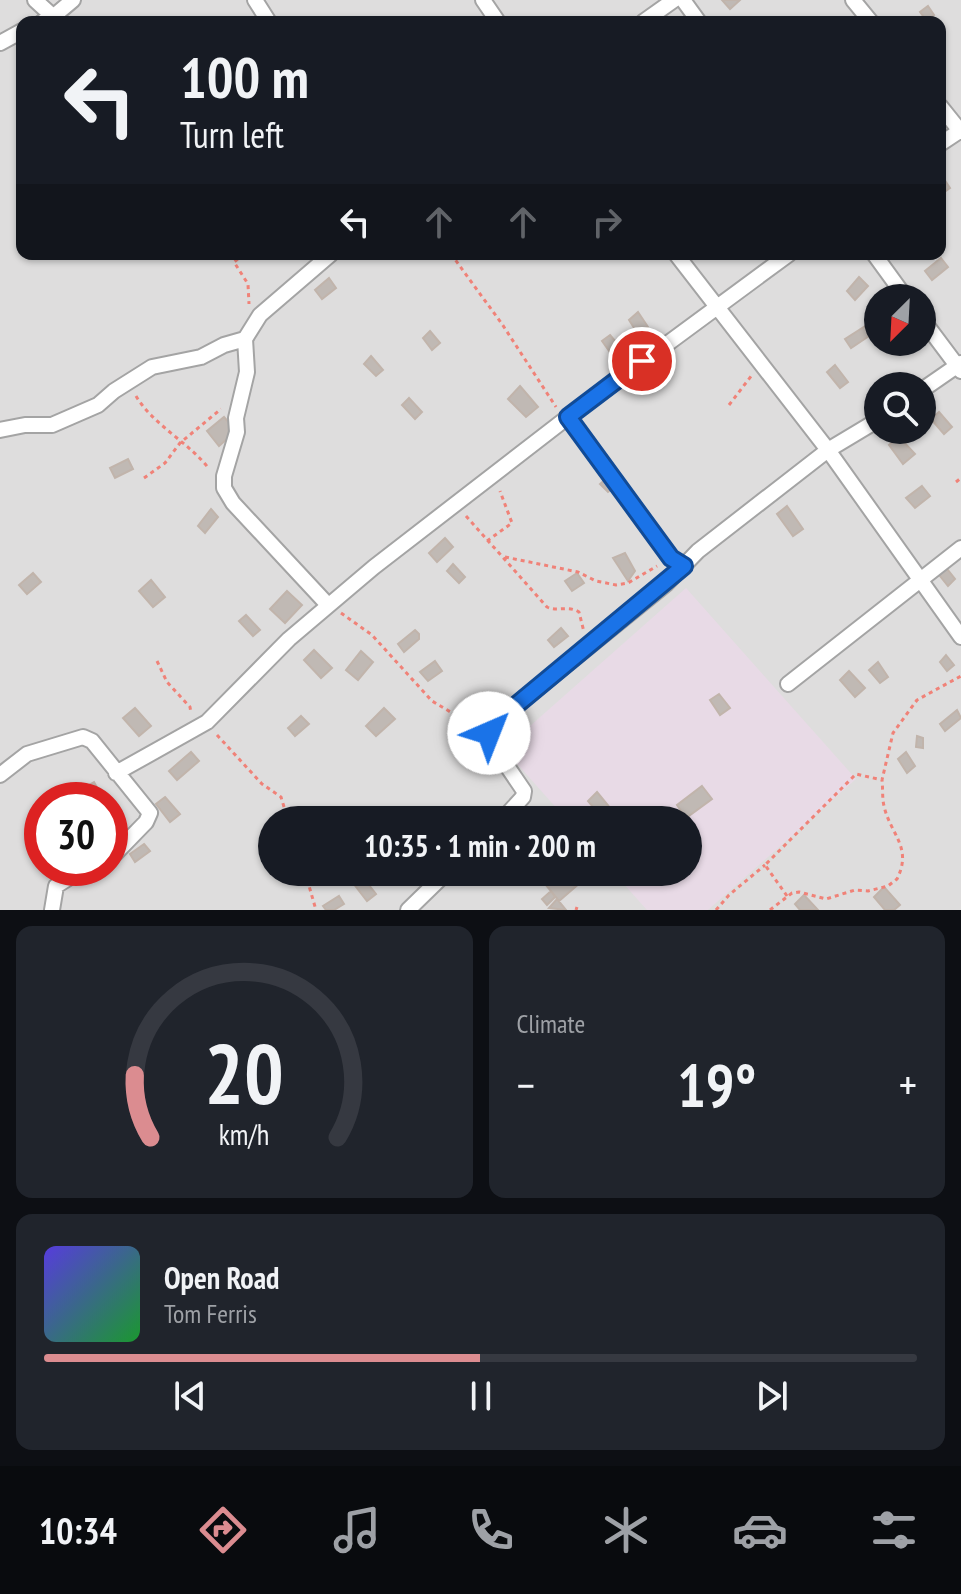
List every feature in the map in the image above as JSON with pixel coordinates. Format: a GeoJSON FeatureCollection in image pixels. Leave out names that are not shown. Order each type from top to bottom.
{"type":"FeatureCollection","features":[{"type":"Feature","properties":{"kind":"street"},"geometry":{"type":"LineString","coordinates":[[35,0],[48,16]]}},
{"type":"Feature","properties":{"kind":"street"},"geometry":{"type":"LineString","coordinates":[[55,16],[73,0]]}},
{"type":"Feature","properties":{"kind":"street"},"geometry":{"type":"LineString","coordinates":[[651,16],[674,0]]}},
{"type":"Feature","properties":{"kind":"street"},"geometry":{"type":"LineString","coordinates":[[853,0],[866,16]]}},
{"type":"Feature","properties":{"kind":"street"},"geometry":{"type":"LineString","coordinates":[[946,113],[961,131]]}},
{"type":"Feature","properties":{"kind":"street"},"geometry":{"type":"LineString","coordinates":[[324,260],[260,315],[245,339],[247,372],[224,488],[233,503],[328,605]]}},
{"type":"Feature","properties":{"kind":"street"},"geometry":{"type":"LineString","coordinates":[[681,260],[828,450],[961,637]]}},
{"type":"Feature","properties":{"kind":"street"},"geometry":{"type":"LineString","coordinates":[[116,773],[207,722],[289,639],[328,605],[568,417],[781,260]]}},
{"type":"Feature","properties":{"kind":"street"},"geometry":{"type":"LineString","coordinates":[[878,260],[896,284]]}},
{"type":"Feature","properties":{"kind":"street"},"geometry":{"type":"LineString","coordinates":[[936,336],[960,366],[936,381]]}},
{"type":"Feature","properties":{"kind":"street"},"geometry":{"type":"LineString","coordinates":[[0,430],[25,425],[52,425],[98,405],[152,367],[201,357],[245,339]]}},
{"type":"Feature","properties":{"kind":"street"},"geometry":{"type":"LineString","coordinates":[[568,417],[671,558],[684,566]]}},
{"type":"Feature","properties":{"kind":"street"},"geometry":{"type":"LineString","coordinates":[[515,806],[524,791],[490,741],[491,726],[684,566],[698,551],[828,450],[864,428]]}},
{"type":"Feature","properties":{"kind":"street"},"geometry":{"type":"LineString","coordinates":[[788,684],[961,548]]}},
{"type":"Feature","properties":{"kind":"street"},"geometry":{"type":"LineString","coordinates":[[0,775],[27,754],[83,737],[97,747],[124,782]]}},
{"type":"Feature","properties":{"kind":"street"},"geometry":{"type":"LineString","coordinates":[[128,787],[150,813],[146,822],[128,840]]}},
{"type":"Feature","properties":{"kind":"street"},"geometry":{"type":"LineString","coordinates":[[52,910],[56,886]]}},
{"type":"Feature","properties":{"kind":"street"},"geometry":{"type":"LineString","coordinates":[[408,910],[433,886]]}},
{"type":"Feature","properties":{"kind":"path"},"geometry":{"type":"LineString","coordinates":[[235,260],[234,265],[248,284],[250,306],[260,315]]}},
{"type":"Feature","properties":{"kind":"path"},"geometry":{"type":"LineString","coordinates":[[455,260],[502,324],[555,406],[568,417]]}},
{"type":"Feature","properties":{"kind":"path"},"geometry":{"type":"LineString","coordinates":[[729,405],[751,377],[758,360]]}},
{"type":"Feature","properties":{"kind":"path"},"geometry":{"type":"LineString","coordinates":[[129,383],[140,403],[180,443],[204,461],[224,488]]}},
{"type":"Feature","properties":{"kind":"path"},"geometry":{"type":"LineString","coordinates":[[144,478],[165,463],[180,443],[223,405]]}},
{"type":"Feature","properties":{"kind":"path"},"geometry":{"type":"LineString","coordinates":[[487,541],[512,523],[494,474]]}},
{"type":"Feature","properties":{"kind":"path"},"geometry":{"type":"LineString","coordinates":[[956,482],[961,478]]}},
{"type":"Feature","properties":{"kind":"path"},"geometry":{"type":"LineString","coordinates":[[455,504],[547,607],[579,612],[588,647]]}},
{"type":"Feature","properties":{"kind":"path"},"geometry":{"type":"LineString","coordinates":[[503,556],[578,572],[596,581],[616,585],[628,583],[671,558]]}},
{"type":"Feature","properties":{"kind":"path"},"geometry":{"type":"LineString","coordinates":[[328,605],[372,635],[432,701],[469,723],[491,726]]}},
{"type":"Feature","properties":{"kind":"path"},"geometry":{"type":"LineString","coordinates":[[157,661],[167,682],[190,707],[192,733]]}},
{"type":"Feature","properties":{"kind":"path"},"geometry":{"type":"LineString","coordinates":[[770,910],[787,896],[799,892],[826,899],[855,890],[868,891],[888,886],[897,879],[903,860],[900,839],[884,808],[882,780],[893,733],[917,700],[961,676]]}},
{"type":"Feature","properties":{"kind":"path"},"geometry":{"type":"LineString","coordinates":[[207,722],[229,750],[262,784],[281,797],[286,806]]}},
{"type":"Feature","properties":{"kind":"path"},"geometry":{"type":"LineString","coordinates":[[716,910],[856,774],[882,780]]}},
{"type":"Feature","properties":{"kind":"path"},"geometry":{"type":"LineString","coordinates":[[765,865],[787,896]]}},
{"type":"Feature","properties":{"kind":"path"},"geometry":{"type":"LineString","coordinates":[[309,886],[316,910]]}},
{"type":"Feature","properties":{"kind":"shaded area"},"geometry":{"type":"Polygon","coordinates":[[[0,0],[961,0],[961,910],[0,910],[0,0]]]}},
{"type":"Feature","properties":{"kind":"shaded area"},"geometry":{"type":"Polygon","coordinates":[[[686,588],[856,779],[708,910],[647,910],[626,886],[702,886],[702,806],[555,806],[504,749],[686,588]]]}},
{"type":"Feature","properties":{"kind":"building"},"geometry":{"type":"Polygon","coordinates":[[[722,0],[740,0],[730,9],[722,0]]]}},
{"type":"Feature","properties":{"kind":"building"},"geometry":{"type":"Polygon","coordinates":[[[928,6],[934,15],[923,16],[920,12],[928,6]]]}},
{"type":"Feature","properties":{"kind":"building"},"geometry":{"type":"Polygon","coordinates":[[[939,260],[948,267],[932,280],[925,271],[939,260]]]}},
{"type":"Feature","properties":{"kind":"building"},"geometry":{"type":"Polygon","coordinates":[[[859,277],[866,284],[855,300],[847,291],[859,277]]]}},
{"type":"Feature","properties":{"kind":"building"},"geometry":{"type":"Polygon","coordinates":[[[329,278],[336,288],[322,299],[315,290],[329,278]]]}},
{"type":"Feature","properties":{"kind":"building"},"geometry":{"type":"Polygon","coordinates":[[[638,312],[648,327],[638,334],[629,320],[638,312]]]}},
{"type":"Feature","properties":{"kind":"building"},"geometry":{"type":"Polygon","coordinates":[[[864,327],[864,339],[851,348],[845,339],[864,327]]]}},
{"type":"Feature","properties":{"kind":"building"},"geometry":{"type":"Polygon","coordinates":[[[430,331],[440,343],[432,350],[423,338],[430,331]]]}},
{"type":"Feature","properties":{"kind":"building"},"geometry":{"type":"Polygon","coordinates":[[[610,335],[621,348],[612,355],[602,341],[610,335]]]}},
{"type":"Feature","properties":{"kind":"building"},"geometry":{"type":"Polygon","coordinates":[[[371,356],[383,370],[376,376],[364,364],[371,356]]]}},
{"type":"Feature","properties":{"kind":"building"},"geometry":{"type":"Polygon","coordinates":[[[835,365],[848,382],[840,388],[827,372],[835,365]]]}},
{"type":"Feature","properties":{"kind":"building"},"geometry":{"type":"Polygon","coordinates":[[[520,386],[538,407],[526,417],[508,399],[520,386]]]}},
{"type":"Feature","properties":{"kind":"building"},"geometry":{"type":"Polygon","coordinates":[[[409,398],[422,412],[415,419],[402,405],[409,398]]]}},
{"type":"Feature","properties":{"kind":"building"},"geometry":{"type":"Polygon","coordinates":[[[939,412],[952,427],[944,434],[936,425],[939,412]]]}},
{"type":"Feature","properties":{"kind":"building"},"geometry":{"type":"Polygon","coordinates":[[[224,417],[236,431],[219,446],[207,431],[224,417]]]}},
{"type":"Feature","properties":{"kind":"building"},"geometry":{"type":"Polygon","coordinates":[[[906,444],[915,454],[903,464],[889,445],[906,444]]]}},
{"type":"Feature","properties":{"kind":"building"},"geometry":{"type":"Polygon","coordinates":[[[128,459],[133,469],[115,478],[110,468],[128,459]]]}},
{"type":"Feature","properties":{"kind":"building"},"geometry":{"type":"Polygon","coordinates":[[[607,478],[614,487],[608,492],[600,484],[607,478]]]}},
{"type":"Feature","properties":{"kind":"building"},"geometry":{"type":"Polygon","coordinates":[[[922,486],[930,496],[915,508],[906,498],[922,486]]]}},
{"type":"Feature","properties":{"kind":"building"},"geometry":{"type":"Polygon","coordinates":[[[787,506],[803,529],[793,536],[777,514],[787,506]]]}},
{"type":"Feature","properties":{"kind":"building"},"geometry":{"type":"Polygon","coordinates":[[[211,509],[218,517],[205,533],[198,526],[211,509]]]}},
{"type":"Feature","properties":{"kind":"building"},"geometry":{"type":"Polygon","coordinates":[[[445,538],[453,547],[437,562],[429,553],[445,538]]]}},
{"type":"Feature","properties":{"kind":"building"},"geometry":{"type":"Polygon","coordinates":[[[625,553],[635,571],[628,581],[613,558],[625,553]]]}},
{"type":"Feature","properties":{"kind":"building"},"geometry":{"type":"Polygon","coordinates":[[[453,564],[465,577],[459,583],[447,571],[453,564]]]}},
{"type":"Feature","properties":{"kind":"building"},"geometry":{"type":"Polygon","coordinates":[[[944,565],[955,579],[948,586],[936,571],[944,565]]]}},
{"type":"Feature","properties":{"kind":"building"},"geometry":{"type":"Polygon","coordinates":[[[33,573],[41,582],[27,594],[19,585],[33,573]]]}},
{"type":"Feature","properties":{"kind":"building"},"geometry":{"type":"Polygon","coordinates":[[[577,573],[584,583],[572,591],[565,581],[577,573]]]}},
{"type":"Feature","properties":{"kind":"building"},"geometry":{"type":"Polygon","coordinates":[[[151,580],[165,597],[153,607],[139,591],[151,580]]]}},
{"type":"Feature","properties":{"kind":"building"},"geometry":{"type":"Polygon","coordinates":[[[287,591],[302,605],[285,623],[270,609],[287,591]]]}},
{"type":"Feature","properties":{"kind":"building"},"geometry":{"type":"Polygon","coordinates":[[[246,615],[260,630],[253,636],[239,621],[246,615]]]}},
{"type":"Feature","properties":{"kind":"building"},"geometry":{"type":"Polygon","coordinates":[[[561,628],[568,636],[554,647],[548,640],[561,628]]]}},
{"type":"Feature","properties":{"kind":"building"},"geometry":{"type":"Polygon","coordinates":[[[415,630],[419,639],[404,652],[398,644],[415,630]]]}},
{"type":"Feature","properties":{"kind":"building"},"geometry":{"type":"Polygon","coordinates":[[[314,650],[332,668],[321,678],[304,660],[314,650]]]}},
{"type":"Feature","properties":{"kind":"building"},"geometry":{"type":"Polygon","coordinates":[[[361,651],[373,662],[358,680],[346,670],[361,651]]]}},
{"type":"Feature","properties":{"kind":"building"},"geometry":{"type":"Polygon","coordinates":[[[946,655],[954,665],[947,671],[940,662],[946,655]]]}},
{"type":"Feature","properties":{"kind":"building"},"geometry":{"type":"Polygon","coordinates":[[[435,661],[442,671],[428,681],[420,672],[435,661]]]}},
{"type":"Feature","properties":{"kind":"building"},"geometry":{"type":"Polygon","coordinates":[[[878,662],[888,677],[880,683],[869,670],[878,662]]]}},
{"type":"Feature","properties":{"kind":"building"},"geometry":{"type":"Polygon","coordinates":[[[849,671],[865,688],[855,697],[840,680],[849,671]]]}},
{"type":"Feature","properties":{"kind":"building"},"geometry":{"type":"Polygon","coordinates":[[[719,694],[730,708],[720,715],[710,700],[719,694]]]}},
{"type":"Feature","properties":{"kind":"building"},"geometry":{"type":"Polygon","coordinates":[[[135,708],[151,726],[139,736],[123,718],[135,708]]]}},
{"type":"Feature","properties":{"kind":"building"},"geometry":{"type":"Polygon","coordinates":[[[384,708],[395,719],[376,736],[366,726],[384,708]]]}},
{"type":"Feature","properties":{"kind":"building"},"geometry":{"type":"Polygon","coordinates":[[[957,710],[961,718],[945,731],[940,724],[957,710]]]}},
{"type":"Feature","properties":{"kind":"building"},"geometry":{"type":"Polygon","coordinates":[[[301,716],[309,724],[295,736],[288,728],[301,716]]]}},
{"type":"Feature","properties":{"kind":"building"},"geometry":{"type":"Polygon","coordinates":[[[917,736],[923,738],[923,748],[916,747],[917,736]]]}},
{"type":"Feature","properties":{"kind":"building"},"geometry":{"type":"Polygon","coordinates":[[[191,752],[199,761],[177,780],[169,771],[191,752]]]}},
{"type":"Feature","properties":{"kind":"building"},"geometry":{"type":"Polygon","coordinates":[[[906,752],[915,766],[907,773],[898,759],[906,752]]]}},
{"type":"Feature","properties":{"kind":"building"},"geometry":{"type":"Polygon","coordinates":[[[702,786],[712,799],[702,806],[677,805],[702,786]]]}},
{"type":"Feature","properties":{"kind":"building"},"geometry":{"type":"Polygon","coordinates":[[[597,792],[608,806],[592,806],[588,801],[597,792]]]}},
{"type":"Feature","properties":{"kind":"building"},"geometry":{"type":"Polygon","coordinates":[[[165,797],[180,814],[170,822],[156,804],[165,797]]]}},
{"type":"Feature","properties":{"kind":"building"},"geometry":{"type":"Polygon","coordinates":[[[144,844],[150,851],[135,862],[130,854],[144,844]]]}},
{"type":"Feature","properties":{"kind":"building"},"geometry":{"type":"Polygon","coordinates":[[[355,886],[370,886],[376,894],[367,901],[355,886]]]}},
{"type":"Feature","properties":{"kind":"building"},"geometry":{"type":"Polygon","coordinates":[[[547,886],[576,886],[559,901],[547,886]]]}},
{"type":"Feature","properties":{"kind":"building"},"geometry":{"type":"Polygon","coordinates":[[[884,887],[900,905],[894,910],[885,910],[874,897],[884,887]]]}},
{"type":"Feature","properties":{"kind":"building"},"geometry":{"type":"Polygon","coordinates":[[[551,891],[555,897],[547,905],[542,899],[551,891]]]}},
{"type":"Feature","properties":{"kind":"building"},"geometry":{"type":"Polygon","coordinates":[[[804,895],[818,910],[800,910],[795,904],[804,895]]]}},
{"type":"Feature","properties":{"kind":"building"},"geometry":{"type":"Polygon","coordinates":[[[339,896],[344,904],[334,910],[326,910],[323,906],[339,896]]]}},
{"type":"Feature","properties":{"kind":"building"},"geometry":{"type":"Polygon","coordinates":[[[557,899],[566,910],[549,908],[557,899]]]}},
{"type":"Feature","properties":{"kind":"route"},"geometry":{"type":"LineString","coordinates":[[489,733],[491,726],[684,566],[671,558],[568,417],[642,361]]}}]}
